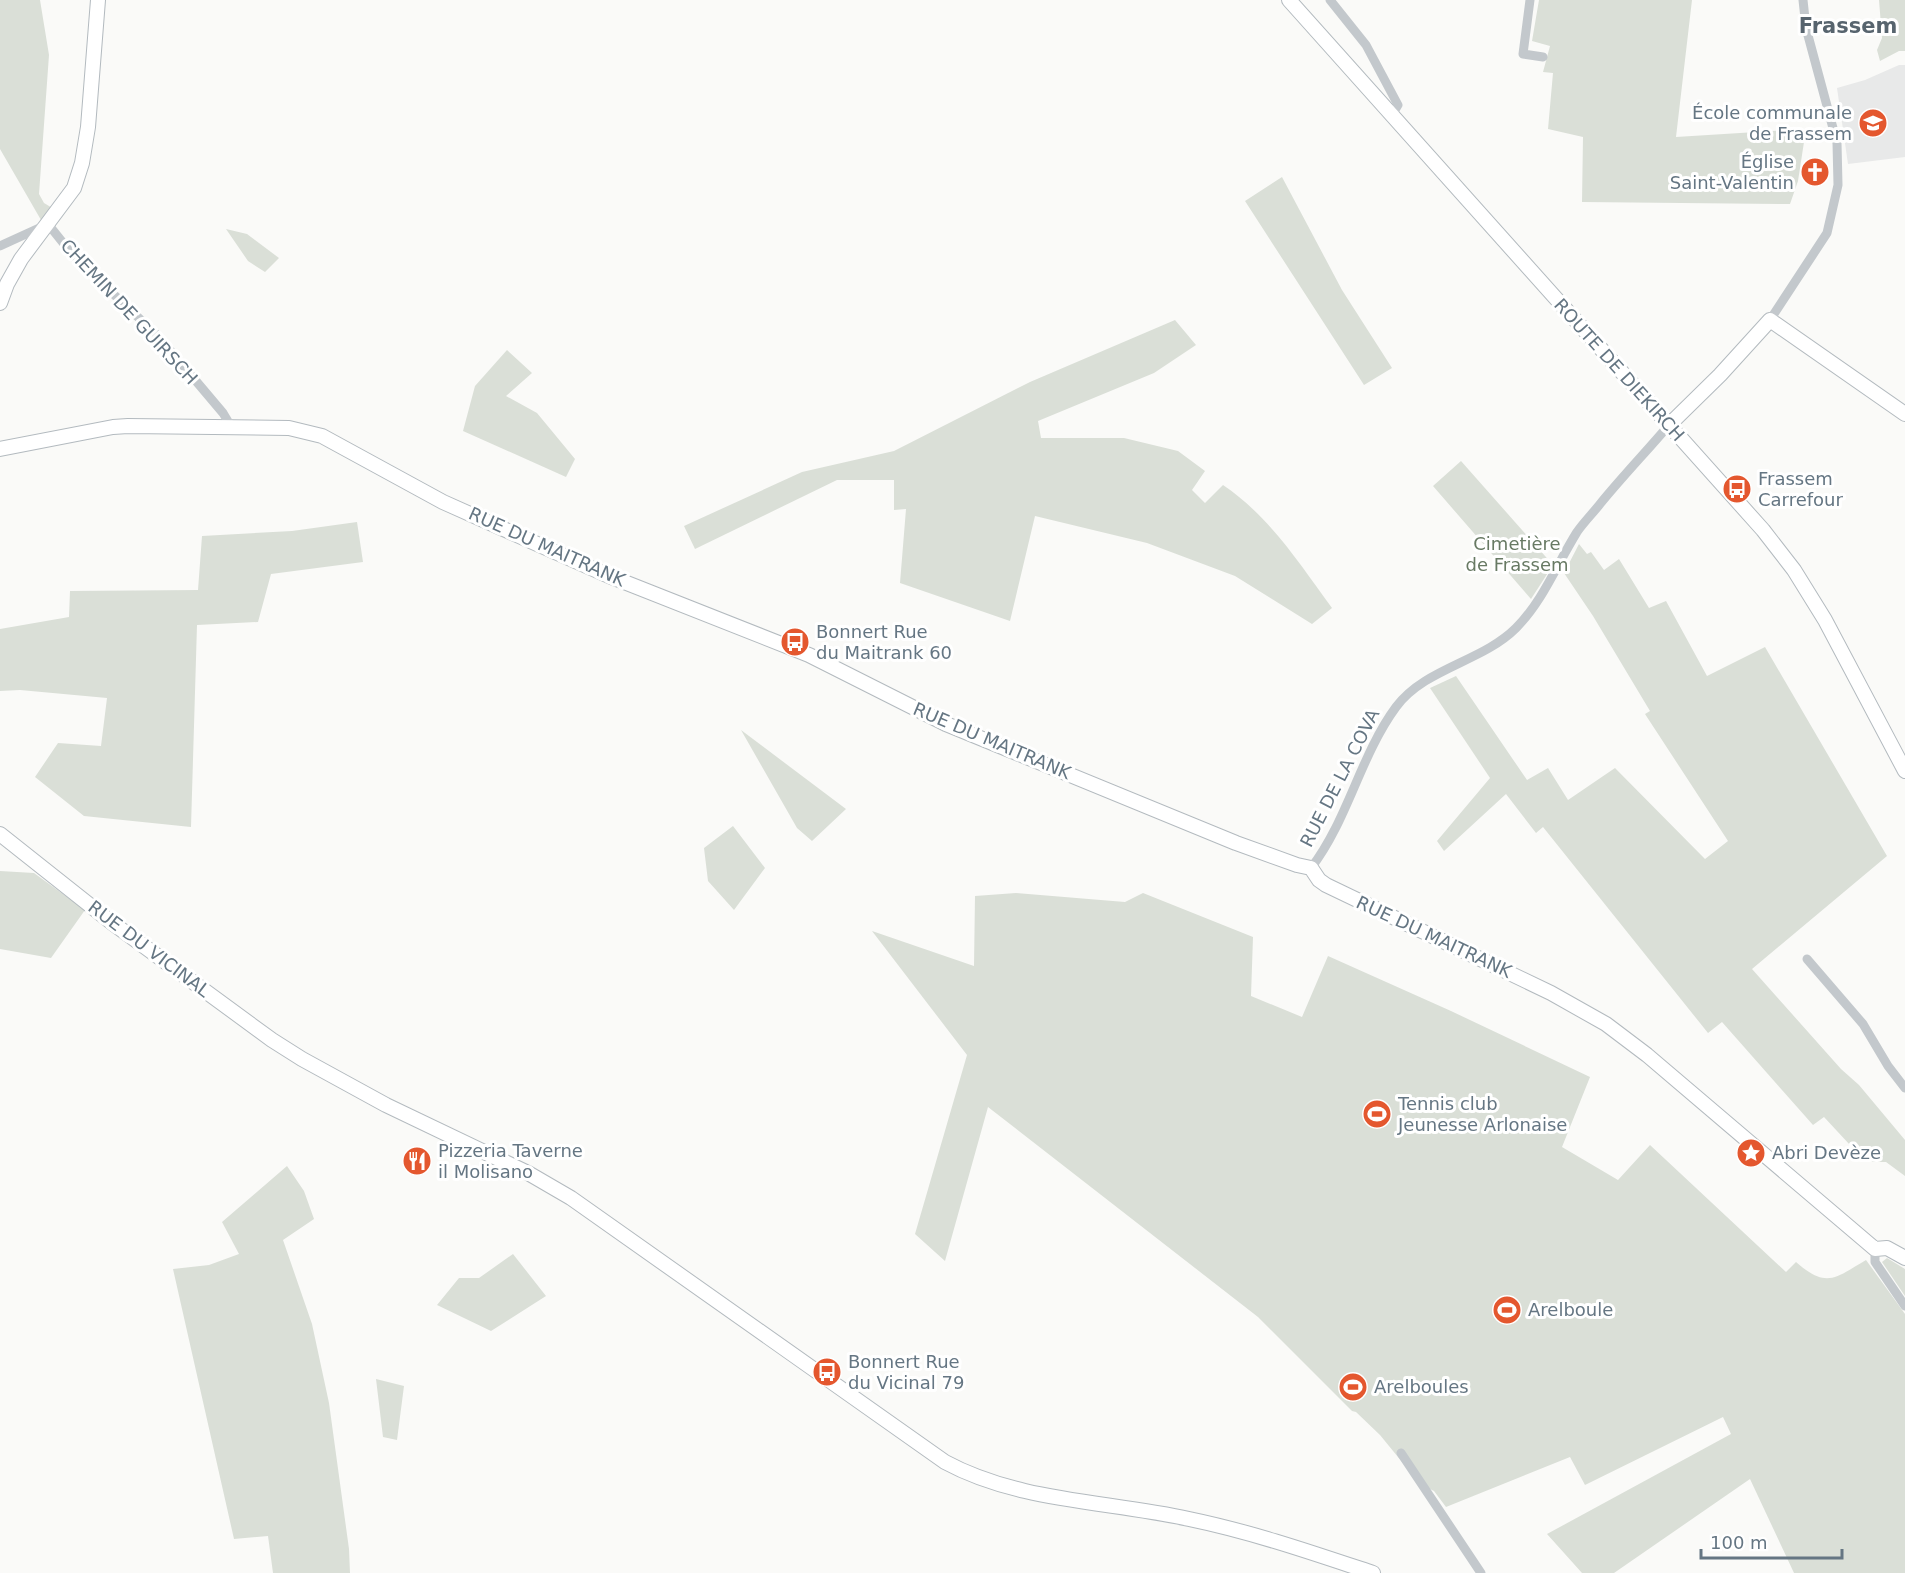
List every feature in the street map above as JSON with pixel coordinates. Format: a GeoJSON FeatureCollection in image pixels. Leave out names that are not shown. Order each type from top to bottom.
{"type":"FeatureCollection","features":[{"type":"Feature","properties":{"kind":"street","name":"CHEMIN DE GUIRSCH"},"geometry":{"type":"LineString","coordinates":[[0,303],[21,259],[74,188],[82,164],[88,126],[98,0]]}},
{"type":"Feature","properties":{"kind":"street","name":"ROUTE DE DIEKIRCH"},"geometry":{"type":"LineString","coordinates":[[1289,0],[1763,530],[1794,570],[1825,620],[1905,771]]}},
{"type":"Feature","properties":{"kind":"street"},"geometry":{"type":"LineString","coordinates":[[1330,0],[1366,45],[1377,65],[1398,105],[1392,115]]}},
{"type":"Feature","properties":{"kind":"street"},"geometry":{"type":"LineString","coordinates":[[1530,0],[1523,54],[1543,57]]}},
{"type":"Feature","properties":{"kind":"street"},"geometry":{"type":"LineString","coordinates":[[1669,425],[1720,375],[1770,320],[1827,233],[1838,185],[1837,144],[1806,28],[1803,0]]}},
{"type":"Feature","properties":{"kind":"street","name":"CHEMIN DE GUIRSCH"},"geometry":{"type":"LineString","coordinates":[[48,224],[92,274],[158,336],[223,413],[232,428]]}},
{"type":"Feature","properties":{"kind":"street"},"geometry":{"type":"LineString","coordinates":[[0,246],[48,224]]}},
{"type":"Feature","properties":{"kind":"street"},"geometry":{"type":"LineString","coordinates":[[1770,320],[1905,414]]}},
{"type":"Feature","properties":{"kind":"street","name":"RUE DE LA COVA"},"geometry":{"type":"LineString","coordinates":[[1311,868],[1344,811],[1380,734],[1405,696],[1435,676],[1487,651],[1505,639],[1519,625],[1554,577],[1577,532],[1669,425]]}},
{"type":"Feature","properties":{"kind":"street","name":"RUE DU MAITRANK"},"geometry":{"type":"LineString","coordinates":[[0,449],[113,427],[288,428],[322,436],[449,504],[609,576],[809,655],[946,724],[1236,843],[1311,868],[1319,880],[1326,885],[1551,993],[1606,1024],[1656,1063],[1875,1249],[1887,1248],[1905,1258]]}},
{"type":"Feature","properties":{"kind":"street","name":"RUE DU VICINAL"},"geometry":{"type":"LineString","coordinates":[[0,834],[111,922],[272,1040],[386,1105],[528,1173],[571,1198],[958,1469],[1010,1487],[1188,1518],[1289,1545],[1373,1573]]}},
{"type":"Feature","properties":{"kind":"street"},"geometry":{"type":"LineString","coordinates":[[1807,959],[1863,1024],[1888,1066],[1905,1088]]}},
{"type":"Feature","properties":{"kind":"street"},"geometry":{"type":"LineString","coordinates":[[1875,1249],[1875,1262],[1905,1305]]}},
{"type":"Feature","properties":{"kind":"street"},"geometry":{"type":"LineString","coordinates":[[1401,1453],[1481,1573]]}},
{"type":"Feature","properties":{"kind":"shaded area","name":"École communale de Frassem"},"geometry":{"type":"Polygon","coordinates":[[[1899,65],[1905,65],[1905,157],[1848,164],[1837,88],[1865,80],[1899,65]]]}},
{"type":"Feature","properties":{"kind":"green space"},"geometry":{"type":"Polygon","coordinates":[[[0,0],[40,0],[49,55],[39,194],[44,203],[54,209],[41,220],[0,149],[0,0]]]}},
{"type":"Feature","properties":{"kind":"green space"},"geometry":{"type":"Polygon","coordinates":[[[1539,0],[1692,0],[1676,137],[1806,129],[1798,181],[1790,204],[1582,202],[1583,137],[1548,129],[1553,73],[1543,72],[1550,46],[1532,41],[1539,0]]]}},
{"type":"Feature","properties":{"kind":"green space"},"geometry":{"type":"Polygon","coordinates":[[[1879,0],[1905,0],[1905,51],[1899,51],[1880,61],[1877,50],[1882,38],[1879,0]]]}},
{"type":"Feature","properties":{"kind":"green space"},"geometry":{"type":"Polygon","coordinates":[[[1282,177],[1342,290],[1392,368],[1364,385],[1245,201],[1282,177]]]}},
{"type":"Feature","properties":{"kind":"green space"},"geometry":{"type":"Polygon","coordinates":[[[226,229],[247,234],[279,258],[265,272],[248,261],[226,229]]]}},
{"type":"Feature","properties":{"kind":"green space"},"geometry":{"type":"Polygon","coordinates":[[[1175,320],[1196,345],[1154,373],[1038,421],[1041,438],[1124,438],[1178,451],[1205,471],[1192,490],[1205,503],[1223,485],[1255,511],[1295,558],[1332,608],[1312,624],[1235,576],[1147,543],[1035,516],[1010,621],[900,583],[906,509],[894,510],[894,480],[837,480],[695,549],[684,526],[802,472],[894,451],[1030,382],[1175,320]]]}},
{"type":"Feature","properties":{"kind":"green space"},"geometry":{"type":"Polygon","coordinates":[[[507,350],[532,373],[506,396],[537,413],[575,459],[566,477],[463,431],[475,386],[507,350]]]}},
{"type":"Feature","properties":{"kind":"green space","name":"Cimetière de Frassem"},"geometry":{"type":"Polygon","coordinates":[[[1461,461],[1553,565],[1531,599],[1433,486],[1461,461]]]}},
{"type":"Feature","properties":{"kind":"green space"},"geometry":{"type":"Polygon","coordinates":[[[357,522],[363,562],[271,574],[258,622],[197,625],[191,827],[84,816],[35,777],[58,743],[101,746],[107,698],[20,690],[0,691],[0,629],[69,617],[70,591],[198,590],[202,536],[292,531],[357,522]]]}},
{"type":"Feature","properties":{"kind":"green space"},"geometry":{"type":"Polygon","coordinates":[[[1579,544],[1587,554],[1591,552],[1604,570],[1619,559],[1649,608],[1666,601],[1707,676],[1765,647],[1887,856],[1752,969],[1841,1069],[1859,1085],[1905,1140],[1905,1176],[1886,1162],[1873,1162],[1850,1145],[1824,1117],[1813,1125],[1722,1022],[1708,1033],[1543,827],[1536,833],[1506,794],[1444,851],[1437,841],[1490,778],[1430,688],[1456,676],[1527,780],[1548,768],[1568,800],[1615,768],[1705,859],[1728,841],[1645,714],[1650,711],[1593,616],[1564,573],[1579,544]]]}},
{"type":"Feature","properties":{"kind":"green space"},"geometry":{"type":"Polygon","coordinates":[[[741,730],[846,809],[812,841],[797,828],[741,730]]]}},
{"type":"Feature","properties":{"kind":"green space"},"geometry":{"type":"Polygon","coordinates":[[[733,826],[765,868],[734,910],[708,881],[704,848],[733,826]]]}},
{"type":"Feature","properties":{"kind":"green space"},"geometry":{"type":"Polygon","coordinates":[[[0,871],[34,873],[85,910],[51,958],[0,949],[0,871]]]}},
{"type":"Feature","properties":{"kind":"green space"},"geometry":{"type":"Polygon","coordinates":[[[1016,893],[1125,902],[1143,893],[1253,937],[1251,996],[1302,1017],[1328,956],[1590,1077],[1562,1147],[1618,1180],[1650,1145],[1786,1272],[1796,1262],[1816,1276],[1831,1278],[1866,1260],[1905,1314],[1905,1573],[1794,1573],[1750,1479],[1614,1573],[1582,1573],[1547,1534],[1731,1434],[1723,1417],[1585,1485],[1570,1457],[1446,1507],[1434,1491],[1420,1484],[1380,1435],[1356,1412],[1352,1411],[1258,1317],[988,1107],[945,1261],[915,1234],[967,1055],[872,931],[974,966],[975,896],[1016,893]]]}},
{"type":"Feature","properties":{"kind":"green space"},"geometry":{"type":"Polygon","coordinates":[[[287,1166],[304,1191],[314,1219],[283,1240],[312,1324],[329,1403],[349,1549],[350,1573],[273,1573],[268,1536],[234,1539],[173,1269],[209,1265],[239,1254],[222,1222],[287,1166]]]}},
{"type":"Feature","properties":{"kind":"green space"},"geometry":{"type":"Polygon","coordinates":[[[513,1254],[546,1296],[491,1331],[437,1305],[459,1278],[479,1278],[513,1254]]]}},
{"type":"Feature","properties":{"kind":"green space"},"geometry":{"type":"Polygon","coordinates":[[[1887,1258],[1905,1269],[1905,1296],[1882,1262],[1887,1258]]]}},
{"type":"Feature","properties":{"kind":"green space"},"geometry":{"type":"Polygon","coordinates":[[[376,1379],[404,1386],[397,1440],[383,1437],[376,1379]]]}},
{"type":"Feature","properties":{"kind":"place","name":"École communale de Frassem"},"geometry":{"type":"Point","coordinates":[1873,123]}},
{"type":"Feature","properties":{"kind":"place","name":"Église Saint-Valentin"},"geometry":{"type":"Point","coordinates":[1815,172]}},
{"type":"Feature","properties":{"kind":"place","name":"Frassem Carrefour"},"geometry":{"type":"Point","coordinates":[1737,489]}},
{"type":"Feature","properties":{"kind":"place","name":"Bonnert Rue du Maitrank 60"},"geometry":{"type":"Point","coordinates":[795,642]}},
{"type":"Feature","properties":{"kind":"place","name":"Tennis club Jeunesse Arlonaise"},"geometry":{"type":"Point","coordinates":[1377,1114]}},
{"type":"Feature","properties":{"kind":"place","name":"Abri Devèze"},"geometry":{"type":"Point","coordinates":[1751,1153]}},
{"type":"Feature","properties":{"kind":"place","name":"Pizzeria Taverne il Molisano"},"geometry":{"type":"Point","coordinates":[417,1161]}},
{"type":"Feature","properties":{"kind":"place","name":"Arelboule"},"geometry":{"type":"Point","coordinates":[1507,1310]}},
{"type":"Feature","properties":{"kind":"place","name":"Bonnert Rue du Vicinal 79"},"geometry":{"type":"Point","coordinates":[827,1372]}},
{"type":"Feature","properties":{"kind":"place","name":"Arelboules"},"geometry":{"type":"Point","coordinates":[1353,1387]}},
{"type":"Feature","properties":{"kind":"district","name":"Frassem"},"geometry":{"type":"Point","coordinates":[1848,26]}}]}
